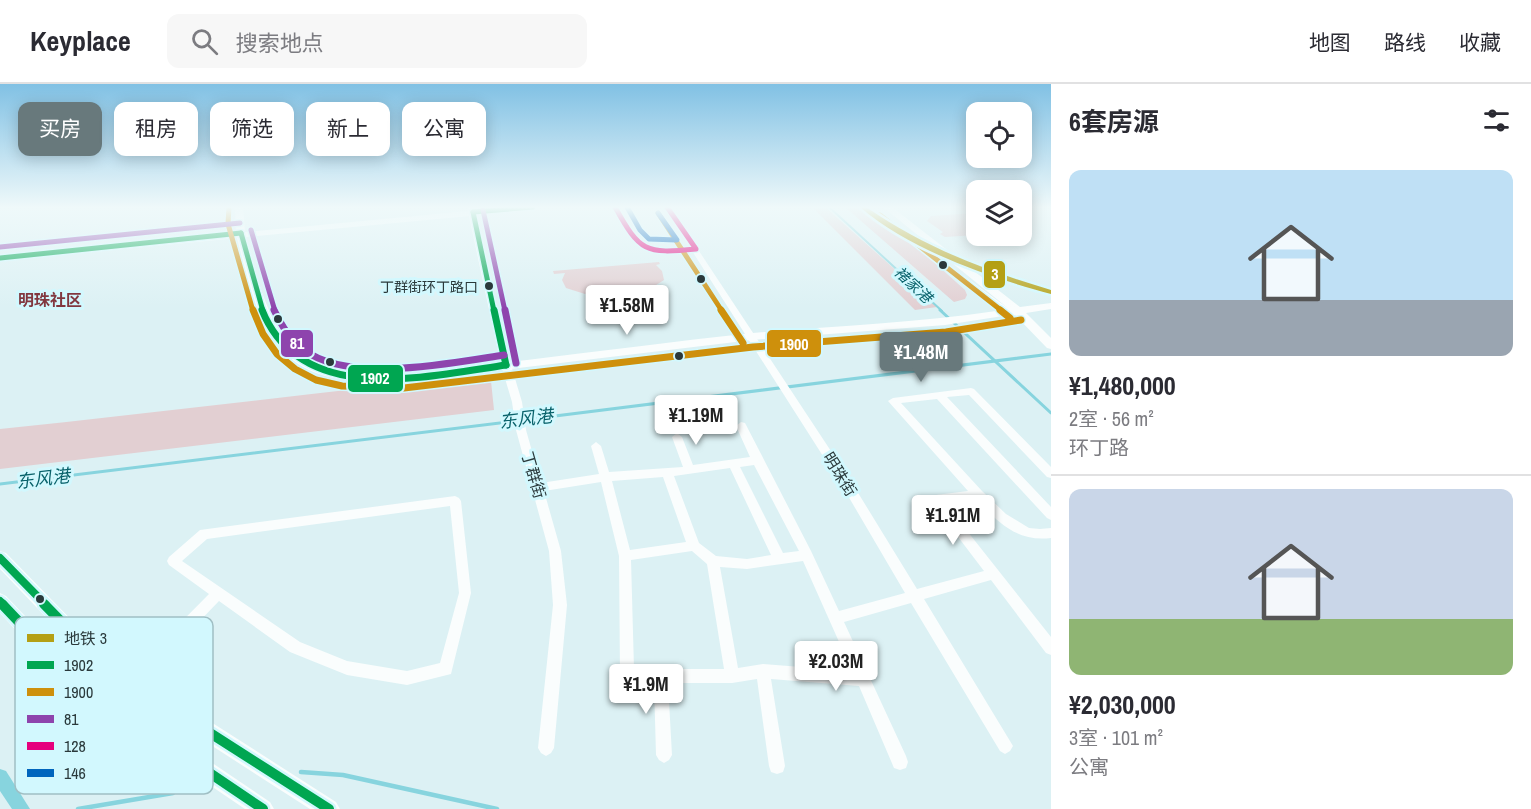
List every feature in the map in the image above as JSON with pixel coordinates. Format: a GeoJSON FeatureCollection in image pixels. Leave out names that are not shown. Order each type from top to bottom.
{"type":"FeatureCollection","features":[{"type":"Feature","properties":{"kind":"main road"},"geometry":{"type":"LineString","coordinates":[[0,258],[165,241]]}},
{"type":"Feature","properties":{"kind":"main road"},"geometry":{"type":"LineString","coordinates":[[243,241],[256,291],[280,343],[296,359],[316,369],[358,378],[403,378],[752,337],[945,322],[1051,306]]}},
{"type":"Feature","properties":{"kind":"main road"},"geometry":{"type":"LineString","coordinates":[[919,241],[1011,312]]}},
{"type":"Feature","properties":{"kind":"main road"},"geometry":{"type":"LineString","coordinates":[[927,241],[1047,342]]}},
{"type":"Feature","properties":{"kind":"main road"},"geometry":{"type":"LineString","coordinates":[[0,558],[57,617]]}},
{"type":"Feature","properties":{"kind":"main road"},"geometry":{"type":"LineString","coordinates":[[0,601],[15,617]]}},
{"type":"Feature","properties":{"kind":"main road"},"geometry":{"type":"LineString","coordinates":[[213,735],[329,809]]}},
{"type":"Feature","properties":{"kind":"main road"},"geometry":{"type":"LineString","coordinates":[[213,775],[263,809]]}},
{"type":"Feature","properties":{"kind":"street","name":"丁群街"},"geometry":{"type":"LineString","coordinates":[[478,241],[506,365],[517,402],[521,430],[555,551],[560,605],[546,748]]}},
{"type":"Feature","properties":{"kind":"street","name":"明珠街"},"geometry":{"type":"LineString","coordinates":[[689,241],[779,377],[1005,746]]}},
{"type":"Feature","properties":{"kind":"street"},"geometry":{"type":"LineString","coordinates":[[1051,474],[971,391],[893,401],[978,494],[1013,528],[1041,535],[1051,532]]}},
{"type":"Feature","properties":{"kind":"street"},"geometry":{"type":"LineString","coordinates":[[940,396],[1051,515]]}},
{"type":"Feature","properties":{"kind":"street"},"geometry":{"type":"LineString","coordinates":[[741,426],[807,555],[900,762]]}},
{"type":"Feature","properties":{"kind":"street"},"geometry":{"type":"LineString","coordinates":[[677,437],[689,469]]}},
{"type":"Feature","properties":{"kind":"street"},"geometry":{"type":"LineString","coordinates":[[596,446],[625,556],[627,675],[732,676],[764,671],[863,679]]}},
{"type":"Feature","properties":{"kind":"street"},"geometry":{"type":"LineString","coordinates":[[537,488],[605,477],[667,473],[757,460]]}},
{"type":"Feature","properties":{"kind":"street"},"geometry":{"type":"LineString","coordinates":[[733,463],[780,560]]}},
{"type":"Feature","properties":{"kind":"street"},"geometry":{"type":"LineString","coordinates":[[667,473],[694,546],[713,561],[747,564],[807,555]]}},
{"type":"Feature","properties":{"kind":"street"},"geometry":{"type":"LineString","coordinates":[[978,494],[936,500],[1051,648]]}},
{"type":"Feature","properties":{"kind":"street"},"geometry":{"type":"LineString","coordinates":[[455,501],[465,593],[446,669],[407,678],[347,668],[295,647],[219,592],[173,561],[204,534],[455,501]]}},
{"type":"Feature","properties":{"kind":"street"},"geometry":{"type":"LineString","coordinates":[[625,556],[694,546]]}},
{"type":"Feature","properties":{"kind":"street"},"geometry":{"type":"LineString","coordinates":[[713,561],[732,676]]}},
{"type":"Feature","properties":{"kind":"street"},"geometry":{"type":"LineString","coordinates":[[835,618],[993,574]]}},
{"type":"Feature","properties":{"kind":"street"},"geometry":{"type":"LineString","coordinates":[[195,617],[219,592]]}},
{"type":"Feature","properties":{"kind":"street"},"geometry":{"type":"LineString","coordinates":[[764,671],[777,766]]}},
{"type":"Feature","properties":{"kind":"street"},"geometry":{"type":"LineString","coordinates":[[661,674],[664,755]]}},
{"type":"Feature","properties":{"kind":"shaded area"},"geometry":{"type":"Polygon","coordinates":[[[846,241],[863,241],[937,307],[915,310],[846,241]]]}},
{"type":"Feature","properties":{"kind":"shaded area"},"geometry":{"type":"Polygon","coordinates":[[[884,241],[910,241],[965,290],[967,295],[965,299],[954,302],[884,241]]]}},
{"type":"Feature","properties":{"kind":"shaded area"},"geometry":{"type":"Polygon","coordinates":[[[659,262],[660,264],[656,265],[662,271],[664,280],[656,285],[585,294],[566,288],[562,280],[565,273],[554,274],[553,271],[659,262]]]}},
{"type":"Feature","properties":{"kind":"shaded area"},"geometry":{"type":"Polygon","coordinates":[[[484,375],[491,381],[494,410],[0,469],[0,429],[484,375]]]}},
{"type":"Feature","properties":{"kind":"waterway","name":"褚家港"},"geometry":{"type":"LineString","coordinates":[[866,241],[942,311]]}},
{"type":"Feature","properties":{"kind":"waterway","name":"褚家港"},"geometry":{"type":"LineString","coordinates":[[940,310],[995,361]]}},
{"type":"Feature","properties":{"kind":"waterway","name":"东风港"},"geometry":{"type":"LineString","coordinates":[[995,361],[1051,354]]}},
{"type":"Feature","properties":{"kind":"waterway","name":"东风港"},"geometry":{"type":"LineString","coordinates":[[523,420],[995,361]]}},
{"type":"Feature","properties":{"kind":"waterway","name":"褚家港"},"geometry":{"type":"LineString","coordinates":[[995,361],[1051,413]]}},
{"type":"Feature","properties":{"kind":"waterway","name":"东风港"},"geometry":{"type":"LineString","coordinates":[[0,484],[516,421]]}},
{"type":"Feature","properties":{"kind":"waterway"},"geometry":{"type":"LineString","coordinates":[[301,772],[343,775],[497,809]]}},
{"type":"Feature","properties":{"kind":"waterway"},"geometry":{"type":"LineString","coordinates":[[0,777],[22,809]]}},
{"type":"Feature","properties":{"kind":"waterway"},"geometry":{"type":"LineString","coordinates":[[78,809],[167,794]]}},
{"type":"Feature","properties":{"kind":"metro line","name":"3"},"geometry":{"type":"LineString","coordinates":[[916,241],[977,268],[1051,292]]}},
{"type":"Feature","properties":{"kind":"transit line","name":"81"},"geometry":{"type":"LineString","coordinates":[[0,247],[62,241]]}},
{"type":"Feature","properties":{"kind":"transit line","name":"1902"},"geometry":{"type":"LineString","coordinates":[[0,258],[165,241]]}},
{"type":"Feature","properties":{"kind":"transit line","name":"1900"},"geometry":{"type":"LineString","coordinates":[[232,241],[251,306],[263,334],[277,354],[295,369],[316,380],[342,386],[404,388],[753,347],[946,332],[1021,320]]}},
{"type":"Feature","properties":{"kind":"transit line","name":"1902"},"geometry":{"type":"LineString","coordinates":[[243,241],[255,289],[271,329],[279,341],[299,360],[325,371],[354,377],[386,379],[506,365]]}},
{"type":"Feature","properties":{"kind":"transit line","name":"81"},"geometry":{"type":"LineString","coordinates":[[254,241],[274,310],[287,334],[305,351],[329,362],[358,367],[421,367],[504,355]]}},
{"type":"Feature","properties":{"kind":"transit line","name":"1902"},"geometry":{"type":"LineString","coordinates":[[479,241],[506,365]]}},
{"type":"Feature","properties":{"kind":"transit line","name":"81"},"geometry":{"type":"LineString","coordinates":[[490,241],[516,363]]}},
{"type":"Feature","properties":{"kind":"transit line","name":"128"},"geometry":{"type":"LineString","coordinates":[[636,241],[653,251],[696,249],[690,241]]}},
{"type":"Feature","properties":{"kind":"transit line","name":"1900"},"geometry":{"type":"LineString","coordinates":[[676,241],[743,343]]}},
{"type":"Feature","properties":{"kind":"transit line","name":"1900"},"geometry":{"type":"LineString","coordinates":[[913,241],[1010,318]]}},
{"type":"Feature","properties":{"kind":"transit line","name":"1902"},"geometry":{"type":"LineString","coordinates":[[0,558],[57,617]]}},
{"type":"Feature","properties":{"kind":"transit line","name":"1902"},"geometry":{"type":"LineString","coordinates":[[0,601],[15,617]]}},
{"type":"Feature","properties":{"kind":"transit line","name":"1902"},"geometry":{"type":"LineString","coordinates":[[213,735],[329,809]]}},
{"type":"Feature","properties":{"kind":"transit line","name":"1902"},"geometry":{"type":"LineString","coordinates":[[213,775],[263,809]]}},
{"type":"Feature","properties":{"kind":"place","name":"丁群街环丁路口"},"geometry":{"type":"Point","coordinates":[489,286]}},
{"type":"Feature","properties":{"kind":"district","name":"明珠社区"},"geometry":{"type":"Point","coordinates":[50,300]}}]}
